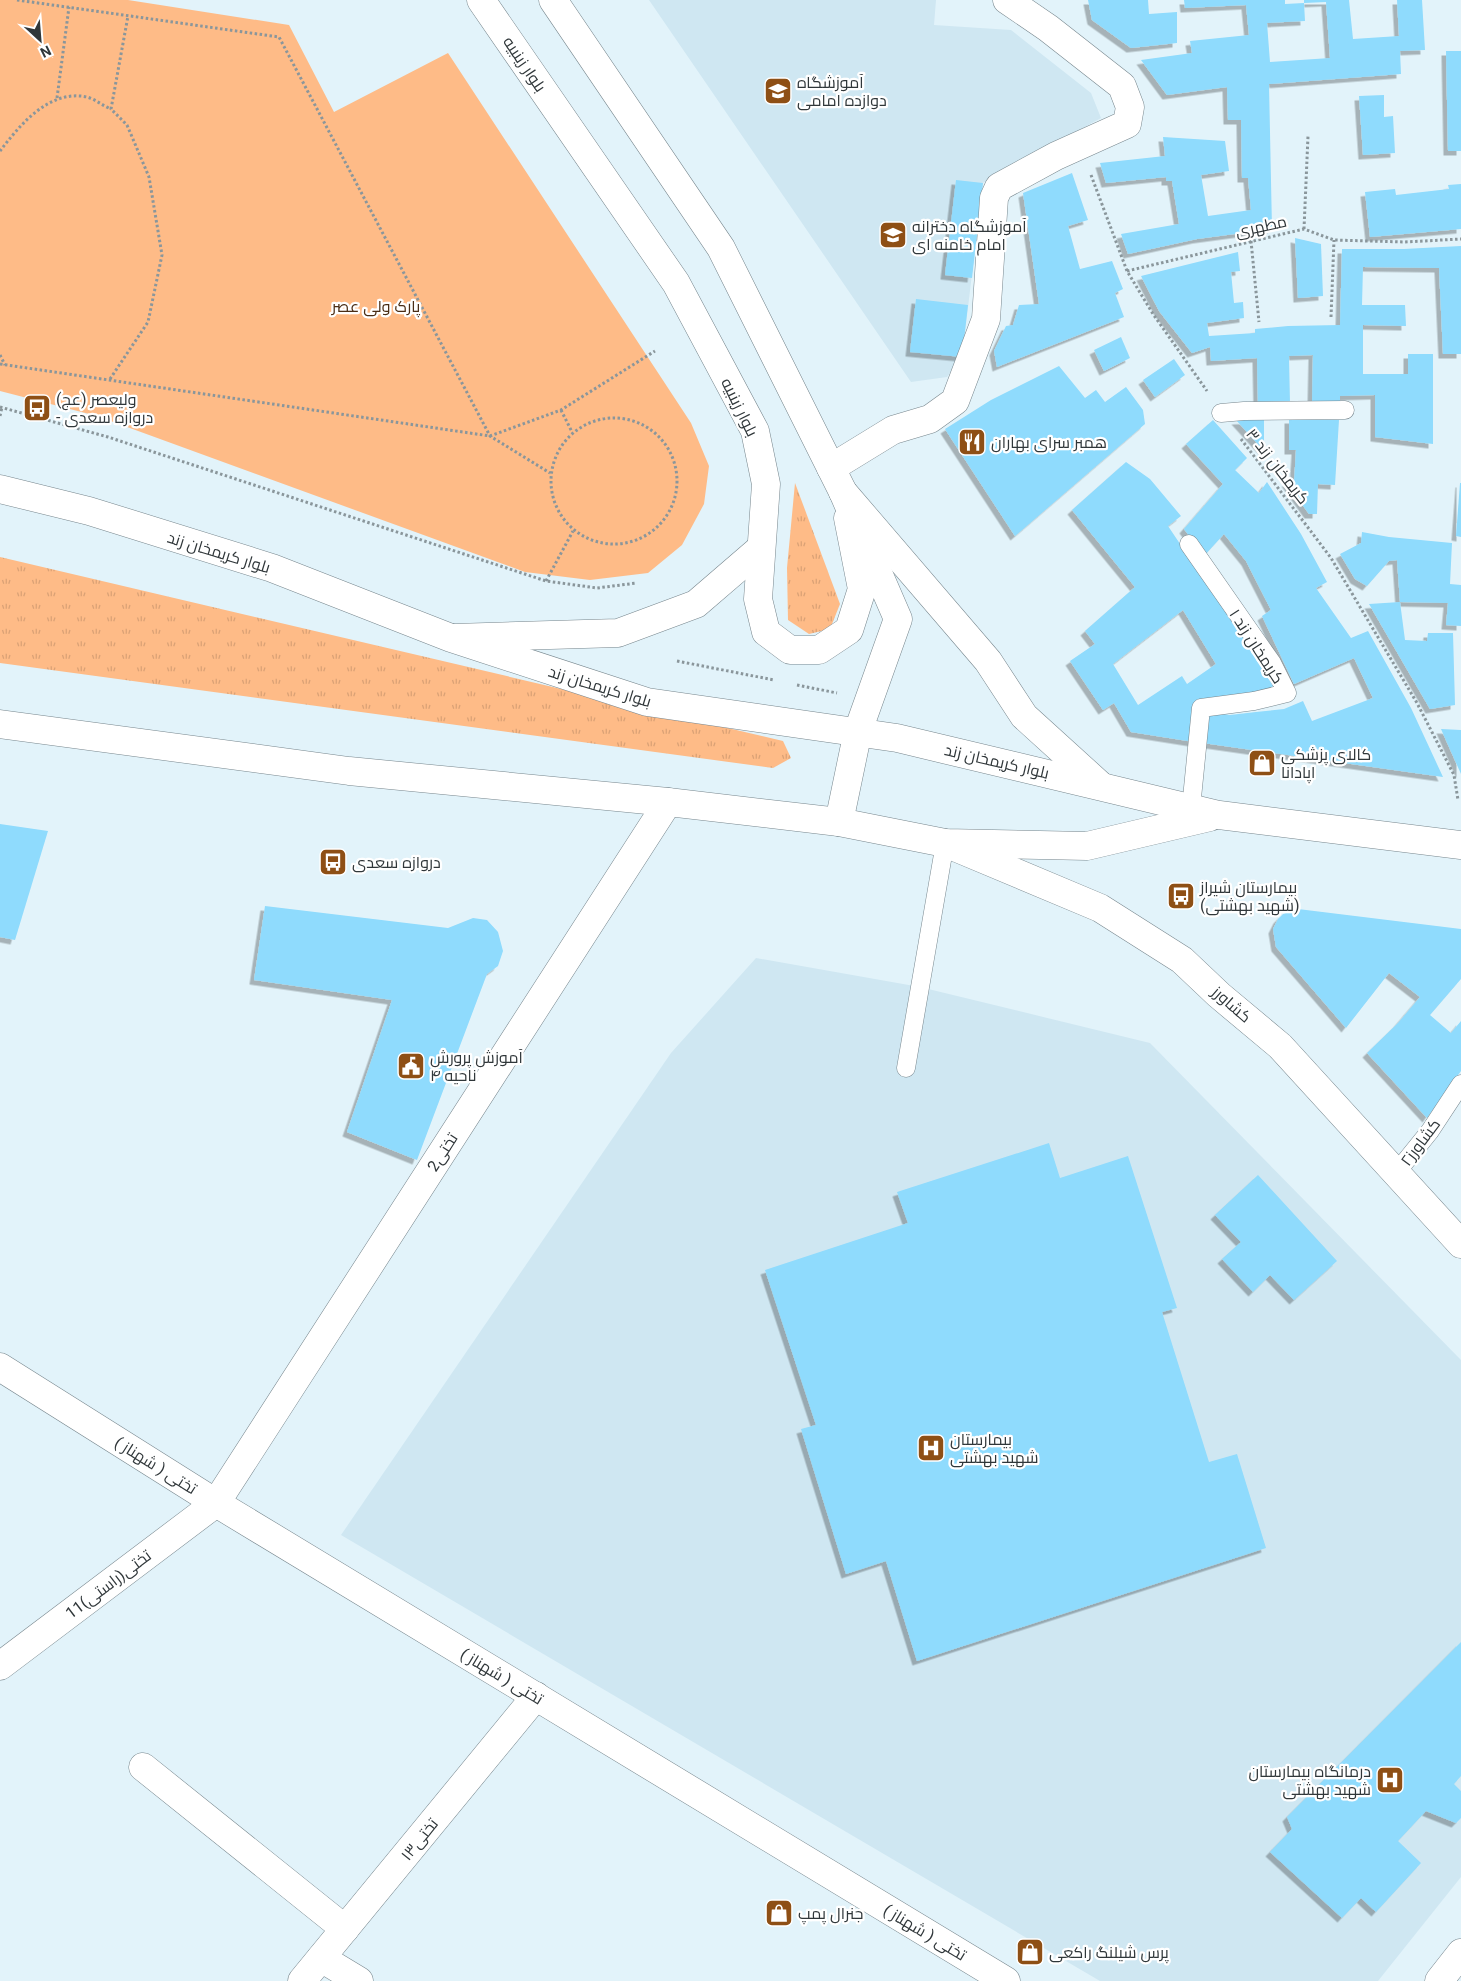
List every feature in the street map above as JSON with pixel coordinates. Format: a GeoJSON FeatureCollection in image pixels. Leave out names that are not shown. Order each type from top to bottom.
{"type":"FeatureCollection","features":[{"type":"Feature","properties":{"kind":"main road","name":"بلوار زینبیه"},"geometry":{"type":"LineString","coordinates":[[481,0],[676,283],[755,431],[766,484],[758,599],[766,632],[790,650],[819,650],[848,630],[862,589],[843,492]]}},
{"type":"Feature","properties":{"kind":"main road"},"geometry":{"type":"LineString","coordinates":[[553,0],[721,248],[843,492],[898,619],[858,731],[839,822]]}},
{"type":"Feature","properties":{"kind":"main road"},"geometry":{"type":"LineString","coordinates":[[831,468],[893,430],[930,419],[956,402],[986,319],[994,198],[999,187],[1056,156],[1127,124],[1130,107],[1122,86],[1048,28],[1007,0]]}},
{"type":"Feature","properties":{"kind":"main road","name":"بلوار کریمخان زند"},"geometry":{"type":"LineString","coordinates":[[0,490],[89,512],[272,568],[451,638],[647,702],[858,731],[1101,786],[1218,815],[1461,845]]}},
{"type":"Feature","properties":{"kind":"main road"},"geometry":{"type":"LineString","coordinates":[[843,492],[988,660],[1024,716],[1101,786]]}},
{"type":"Feature","properties":{"kind":"main road"},"geometry":{"type":"LineString","coordinates":[[451,638],[618,633],[696,604],[762,548]]}},
{"type":"Feature","properties":{"kind":"main road","name":"بلوار کریمخان زند"},"geometry":{"type":"LineString","coordinates":[[0,724],[350,771],[668,802],[839,822],[945,843],[1087,846],[1218,815]]}},
{"type":"Feature","properties":{"kind":"main road","name":"2تختی"},"geometry":{"type":"LineString","coordinates":[[216,1502],[668,802]]}},
{"type":"Feature","properties":{"kind":"main road","name":"کشاورز"},"geometry":{"type":"LineString","coordinates":[[945,843],[1100,908],[1182,960],[1219,995],[1280,1046],[1461,1244]]}},
{"type":"Feature","properties":{"kind":"main road","name":"تختی ( شهناز )"},"geometry":{"type":"LineString","coordinates":[[0,1366],[216,1502],[1006,1981]]}},
{"type":"Feature","properties":{"kind":"main road","name":"11تختی(راستی)"},"geometry":{"type":"LineString","coordinates":[[0,1666],[216,1502]]}},
{"type":"Feature","properties":{"kind":"main road","name":"تختی۱۳"},"geometry":{"type":"LineString","coordinates":[[302,1981],[536,1696]]}},
{"type":"Feature","properties":{"kind":"main road"},"geometry":{"type":"LineString","coordinates":[[143,1767],[344,1929]]}},
{"type":"Feature","properties":{"kind":"main road"},"geometry":{"type":"LineString","coordinates":[[1439,1981],[1461,1953]]}},
{"type":"Feature","properties":{"kind":"main road"},"geometry":{"type":"LineString","coordinates":[[321,1958],[358,1981]]}},
{"type":"Feature","properties":{"kind":"lane"},"geometry":{"type":"LineString","coordinates":[[1220,413],[1345,410]]}},
{"type":"Feature","properties":{"kind":"lane","name":"کریمخان زند ۱"},"geometry":{"type":"LineString","coordinates":[[1189,544],[1272,663],[1287,693],[1254,701],[1201,708],[1191,808]]}},
{"type":"Feature","properties":{"kind":"lane"},"geometry":{"type":"LineString","coordinates":[[906,1068],[945,843]]}},
{"type":"Feature","properties":{"kind":"lane","name":"کشاورز۲"},"geometry":{"type":"LineString","coordinates":[[1396,1174],[1430,1131],[1461,1084]]}},
{"type":"Feature","properties":{"kind":"path"},"geometry":{"type":"LineString","coordinates":[[16,0],[279,37],[490,436]]}},
{"type":"Feature","properties":{"kind":"path"},"geometry":{"type":"LineString","coordinates":[[57,98],[69,7]]}},
{"type":"Feature","properties":{"kind":"path"},"geometry":{"type":"LineString","coordinates":[[111,109],[128,16]]}},
{"type":"Feature","properties":{"kind":"path"},"geometry":{"type":"LineString","coordinates":[[0,151],[20,125],[57,98],[87,97],[111,109],[127,125],[148,177],[162,255],[148,322],[110,379]]}},
{"type":"Feature","properties":{"kind":"path"},"geometry":{"type":"LineString","coordinates":[[1304,229],[1308,136]]}},
{"type":"Feature","properties":{"kind":"path","name":"کریمخان زند ۳"},"geometry":{"type":"LineString","coordinates":[[1081,146],[1127,271],[1220,413],[1331,558],[1417,703],[1454,775],[1458,800]]}},
{"type":"Feature","properties":{"kind":"path","name":"مطهری"},"geometry":{"type":"LineString","coordinates":[[1127,271],[1251,240],[1304,229],[1334,240],[1405,242],[1461,239]]}},
{"type":"Feature","properties":{"kind":"path"},"geometry":{"type":"LineString","coordinates":[[1251,240],[1259,322]]}},
{"type":"Feature","properties":{"kind":"path"},"geometry":{"type":"LineString","coordinates":[[1331,317],[1334,240]]}},
{"type":"Feature","properties":{"kind":"path"},"geometry":{"type":"LineString","coordinates":[[490,436],[561,410],[655,351]]}},
{"type":"Feature","properties":{"kind":"path"},"geometry":{"type":"LineString","coordinates":[[0,355],[2,364],[490,436],[550,473]]}},
{"type":"Feature","properties":{"kind":"path"},"geometry":{"type":"LineString","coordinates":[[0,416],[1,407],[108,437],[546,581],[597,588],[637,583]]}},
{"type":"Feature","properties":{"kind":"path"},"geometry":{"type":"LineString","coordinates":[[561,410],[572,432]]}},
{"type":"Feature","properties":{"kind":"path"},"geometry":{"type":"LineString","coordinates":[[621,418],[645,425],[666,444],[676,464],[678,484],[672,507],[661,524],[640,539],[614,545],[590,540],[573,531],[558,513],[551,495],[550,473],[558,449],[572,432],[592,421],[621,418]]}},
{"type":"Feature","properties":{"kind":"path"},"geometry":{"type":"LineString","coordinates":[[546,581],[573,531]]}},
{"type":"Feature","properties":{"kind":"path"},"geometry":{"type":"LineString","coordinates":[[677,661],[783,682]]}},
{"type":"Feature","properties":{"kind":"path"},"geometry":{"type":"LineString","coordinates":[[792,684],[840,694]]}},
{"type":"Feature","properties":{"kind":"shaded area","name":"آموزشگاه دخترانه امام خامنه ای"},"geometry":{"type":"Polygon","coordinates":[[[649,0],[936,0],[934,25],[1011,30],[1091,93],[1101,118],[983,183],[962,357],[947,377],[911,382],[649,0]]]}},
{"type":"Feature","properties":{"kind":"shaded area","name":"بیمارستان شهید بهشتی"},"geometry":{"type":"Polygon","coordinates":[[[756,958],[920,987],[1150,1043],[1461,1360],[1461,1877],[1378,1981],[1100,1981],[341,1535],[671,1053],[756,958]]]}},
{"type":"Feature","properties":{"kind":"green space","name":"پارک ولی عصر"},"geometry":{"type":"Polygon","coordinates":[[[0,0],[128,0],[289,25],[334,112],[448,53],[691,423],[709,466],[704,504],[682,545],[648,573],[590,580],[525,572],[97,416],[0,391],[0,0]]]}},
{"type":"Feature","properties":{"kind":"green space"},"geometry":{"type":"Polygon","coordinates":[[[795,483],[840,604],[830,629],[809,634],[788,620],[787,568],[795,483]]]}},
{"type":"Feature","properties":{"kind":"green space"},"geometry":{"type":"Polygon","coordinates":[[[0,557],[783,741],[791,758],[773,768],[0,663],[0,557]]]}},
{"type":"Feature","properties":{"kind":"building"},"geometry":{"type":"Polygon","coordinates":[[[1088,0],[1148,0],[1149,14],[1177,12],[1177,43],[1131,48],[1092,20],[1088,0]]]}},
{"type":"Feature","properties":{"kind":"building"},"geometry":{"type":"Polygon","coordinates":[[[1184,0],[1285,0],[1285,4],[1304,3],[1304,0],[1349,0],[1353,39],[1399,36],[1397,0],[1422,0],[1425,50],[1400,51],[1401,74],[1269,84],[1272,229],[1197,239],[1128,254],[1121,234],[1179,224],[1172,181],[1166,181],[1166,177],[1106,183],[1100,163],[1165,156],[1163,137],[1225,141],[1229,171],[1201,175],[1208,216],[1251,210],[1248,178],[1242,178],[1241,120],[1228,120],[1227,87],[1167,95],[1141,60],[1192,53],[1190,41],[1249,35],[1246,5],[1185,8],[1184,0]],[[1326,2],[1304,3],[1305,21],[1267,23],[1270,62],[1330,58],[1326,2]]]}},
{"type":"Feature","properties":{"kind":"building"},"geometry":{"type":"Polygon","coordinates":[[[1446,51],[1461,51],[1461,151],[1448,151],[1446,51]]]}},
{"type":"Feature","properties":{"kind":"building"},"geometry":{"type":"Polygon","coordinates":[[[1384,95],[1384,117],[1393,116],[1395,153],[1363,155],[1359,96],[1384,95]]]}},
{"type":"Feature","properties":{"kind":"building"},"geometry":{"type":"Polygon","coordinates":[[[1072,173],[1088,220],[1068,226],[1080,269],[1112,261],[1123,289],[1115,293],[1124,317],[997,367],[994,351],[1006,326],[1013,325],[1019,305],[1039,304],[1023,193],[1072,173]]]}},
{"type":"Feature","properties":{"kind":"building"},"geometry":{"type":"Polygon","coordinates":[[[956,180],[983,183],[972,278],[945,275],[956,180]]]}},
{"type":"Feature","properties":{"kind":"building"},"geometry":{"type":"Polygon","coordinates":[[[1461,184],[1461,229],[1370,237],[1365,192],[1395,189],[1396,195],[1449,189],[1448,185],[1461,184]]]}},
{"type":"Feature","properties":{"kind":"building"},"geometry":{"type":"Polygon","coordinates":[[[1295,238],[1321,244],[1323,296],[1298,298],[1295,238]]]}},
{"type":"Feature","properties":{"kind":"building"},"geometry":{"type":"Polygon","coordinates":[[[1461,246],[1461,354],[1443,354],[1439,268],[1363,267],[1362,305],[1405,305],[1406,326],[1363,325],[1363,374],[1408,374],[1408,354],[1433,354],[1433,444],[1375,437],[1375,395],[1340,396],[1340,405],[1312,403],[1313,355],[1289,356],[1290,404],[1258,405],[1257,358],[1211,361],[1210,347],[1192,353],[1159,311],[1141,276],[1238,252],[1240,271],[1231,272],[1234,303],[1243,302],[1244,318],[1207,323],[1209,336],[1255,333],[1255,329],[1340,325],[1342,249],[1404,249],[1461,246]]]}},
{"type":"Feature","properties":{"kind":"building"},"geometry":{"type":"Polygon","coordinates":[[[916,299],[968,305],[962,357],[910,352],[916,299]]]}},
{"type":"Feature","properties":{"kind":"building"},"geometry":{"type":"Polygon","coordinates":[[[1121,337],[1130,358],[1104,371],[1094,350],[1121,337]]]}},
{"type":"Feature","properties":{"kind":"building"},"geometry":{"type":"Polygon","coordinates":[[[1174,359],[1185,375],[1155,397],[1143,380],[1174,359]]]}},
{"type":"Feature","properties":{"kind":"building"},"geometry":{"type":"Polygon","coordinates":[[[1059,366],[1085,398],[1096,390],[1105,402],[1126,387],[1143,410],[1145,424],[1015,536],[945,429],[991,400],[1059,366]]]}},
{"type":"Feature","properties":{"kind":"building"},"geometry":{"type":"Polygon","coordinates":[[[1264,419],[1264,451],[1236,420],[1264,419]]]}},
{"type":"Feature","properties":{"kind":"building"},"geometry":{"type":"Polygon","coordinates":[[[1289,419],[1339,420],[1335,485],[1318,484],[1317,514],[1309,514],[1286,482],[1294,483],[1296,450],[1289,450],[1289,419]]]}},
{"type":"Feature","properties":{"kind":"building"},"geometry":{"type":"Polygon","coordinates":[[[1213,420],[1247,458],[1235,470],[1259,493],[1267,482],[1301,534],[1327,582],[1316,588],[1351,638],[1368,631],[1411,708],[1443,777],[1203,743],[1208,712],[1230,715],[1284,709],[1303,701],[1312,721],[1373,698],[1354,658],[1294,684],[1262,616],[1271,610],[1246,561],[1224,534],[1204,556],[1184,529],[1223,484],[1186,444],[1213,420]]]}},
{"type":"Feature","properties":{"kind":"building"},"geometry":{"type":"Polygon","coordinates":[[[1126,462],[1150,479],[1181,516],[1168,526],[1275,685],[1259,694],[1199,703],[1194,742],[1131,732],[1114,703],[1103,710],[1070,661],[1095,644],[1085,631],[1135,587],[1072,510],[1126,462]],[[1183,610],[1113,664],[1138,705],[1182,676],[1187,684],[1216,664],[1183,610]]]}},
{"type":"Feature","properties":{"kind":"building"},"geometry":{"type":"Polygon","coordinates":[[[1461,483],[1461,537],[1456,536],[1461,483]]]}},
{"type":"Feature","properties":{"kind":"building"},"geometry":{"type":"Polygon","coordinates":[[[1362,532],[1389,537],[1452,543],[1450,584],[1461,585],[1461,626],[1446,625],[1448,603],[1400,602],[1397,560],[1389,561],[1367,586],[1355,579],[1340,554],[1361,543],[1362,532]]]}},
{"type":"Feature","properties":{"kind":"building"},"geometry":{"type":"Polygon","coordinates":[[[1400,602],[1405,640],[1427,641],[1428,633],[1453,633],[1455,705],[1430,709],[1369,604],[1400,602]]]}},
{"type":"Feature","properties":{"kind":"building"},"geometry":{"type":"Polygon","coordinates":[[[1441,729],[1461,730],[1461,774],[1441,729]]]}},
{"type":"Feature","properties":{"kind":"building"},"geometry":{"type":"Polygon","coordinates":[[[0,824],[48,831],[15,940],[0,937],[0,824]]]}},
{"type":"Feature","properties":{"kind":"building","name":"آموزش پرورش ناحیه ۴"},"geometry":{"type":"Polygon","coordinates":[[[265,906],[448,928],[473,918],[487,920],[498,932],[503,951],[498,966],[487,974],[417,1160],[347,1132],[392,1000],[254,980],[265,906]]]}},
{"type":"Feature","properties":{"kind":"building"},"geometry":{"type":"Polygon","coordinates":[[[1298,909],[1461,929],[1461,979],[1430,1015],[1451,1033],[1461,1021],[1461,1071],[1427,1118],[1367,1053],[1398,1023],[1420,997],[1389,973],[1346,1028],[1276,947],[1273,929],[1278,919],[1283,914],[1298,909]]]}},
{"type":"Feature","properties":{"kind":"building"},"geometry":{"type":"Polygon","coordinates":[[[1049,1143],[1060,1178],[1128,1156],[1177,1308],[1162,1312],[1209,1462],[1237,1454],[1266,1548],[917,1661],[886,1561],[846,1574],[801,1429],[816,1425],[765,1270],[908,1223],[897,1192],[1049,1143]]]}},
{"type":"Feature","properties":{"kind":"building"},"geometry":{"type":"Polygon","coordinates":[[[1258,1175],[1337,1261],[1294,1300],[1270,1275],[1253,1292],[1222,1259],[1241,1242],[1215,1215],[1258,1175]]]}},
{"type":"Feature","properties":{"kind":"building","name":"درمانگاه بیمارستان شهید بهشتی"},"geometry":{"type":"Polygon","coordinates":[[[1461,1642],[1461,1776],[1454,1784],[1461,1791],[1461,1818],[1456,1823],[1426,1811],[1398,1841],[1421,1863],[1376,1912],[1361,1898],[1342,1918],[1270,1852],[1292,1829],[1287,1817],[1461,1642]]]}},
{"type":"Feature","properties":{"kind":"place","name":"آموزشگاه دوازده امامی"},"geometry":{"type":"Point","coordinates":[778,91]}},
{"type":"Feature","properties":{"kind":"place","name":"آموزشگاه دخترانه امام خامنه ای"},"geometry":{"type":"Point","coordinates":[893,235]}},
{"type":"Feature","properties":{"kind":"place","name":"ولیعصر (عج) - دروازه سعدی"},"geometry":{"type":"Point","coordinates":[37,408]}},
{"type":"Feature","properties":{"kind":"place","name":"همبر سرای بهاران"},"geometry":{"type":"Point","coordinates":[972,442]}},
{"type":"Feature","properties":{"kind":"place","name":"کالای پزشکی اپادانا"},"geometry":{"type":"Point","coordinates":[1262,763]}},
{"type":"Feature","properties":{"kind":"place","name":"دروازه سعدی"},"geometry":{"type":"Point","coordinates":[333,862]}},
{"type":"Feature","properties":{"kind":"place","name":"بیمارستان شیراز (شهید بهشتی)"},"geometry":{"type":"Point","coordinates":[1181,896]}},
{"type":"Feature","properties":{"kind":"place","name":"آموزش پرورش ناحیه ۴"},"geometry":{"type":"Point","coordinates":[411,1066]}},
{"type":"Feature","properties":{"kind":"place","name":"بیمارستان شهید بهشتی"},"geometry":{"type":"Point","coordinates":[931,1448]}},
{"type":"Feature","properties":{"kind":"place","name":"درمانگاه بیمارستان شهید بهشتی"},"geometry":{"type":"Point","coordinates":[1390,1780]}},
{"type":"Feature","properties":{"kind":"place","name":"جنرال پمپ"},"geometry":{"type":"Point","coordinates":[779,1913]}},
{"type":"Feature","properties":{"kind":"place","name":"پرس شیلنگ راکعی"},"geometry":{"type":"Point","coordinates":[1030,1952]}}]}
